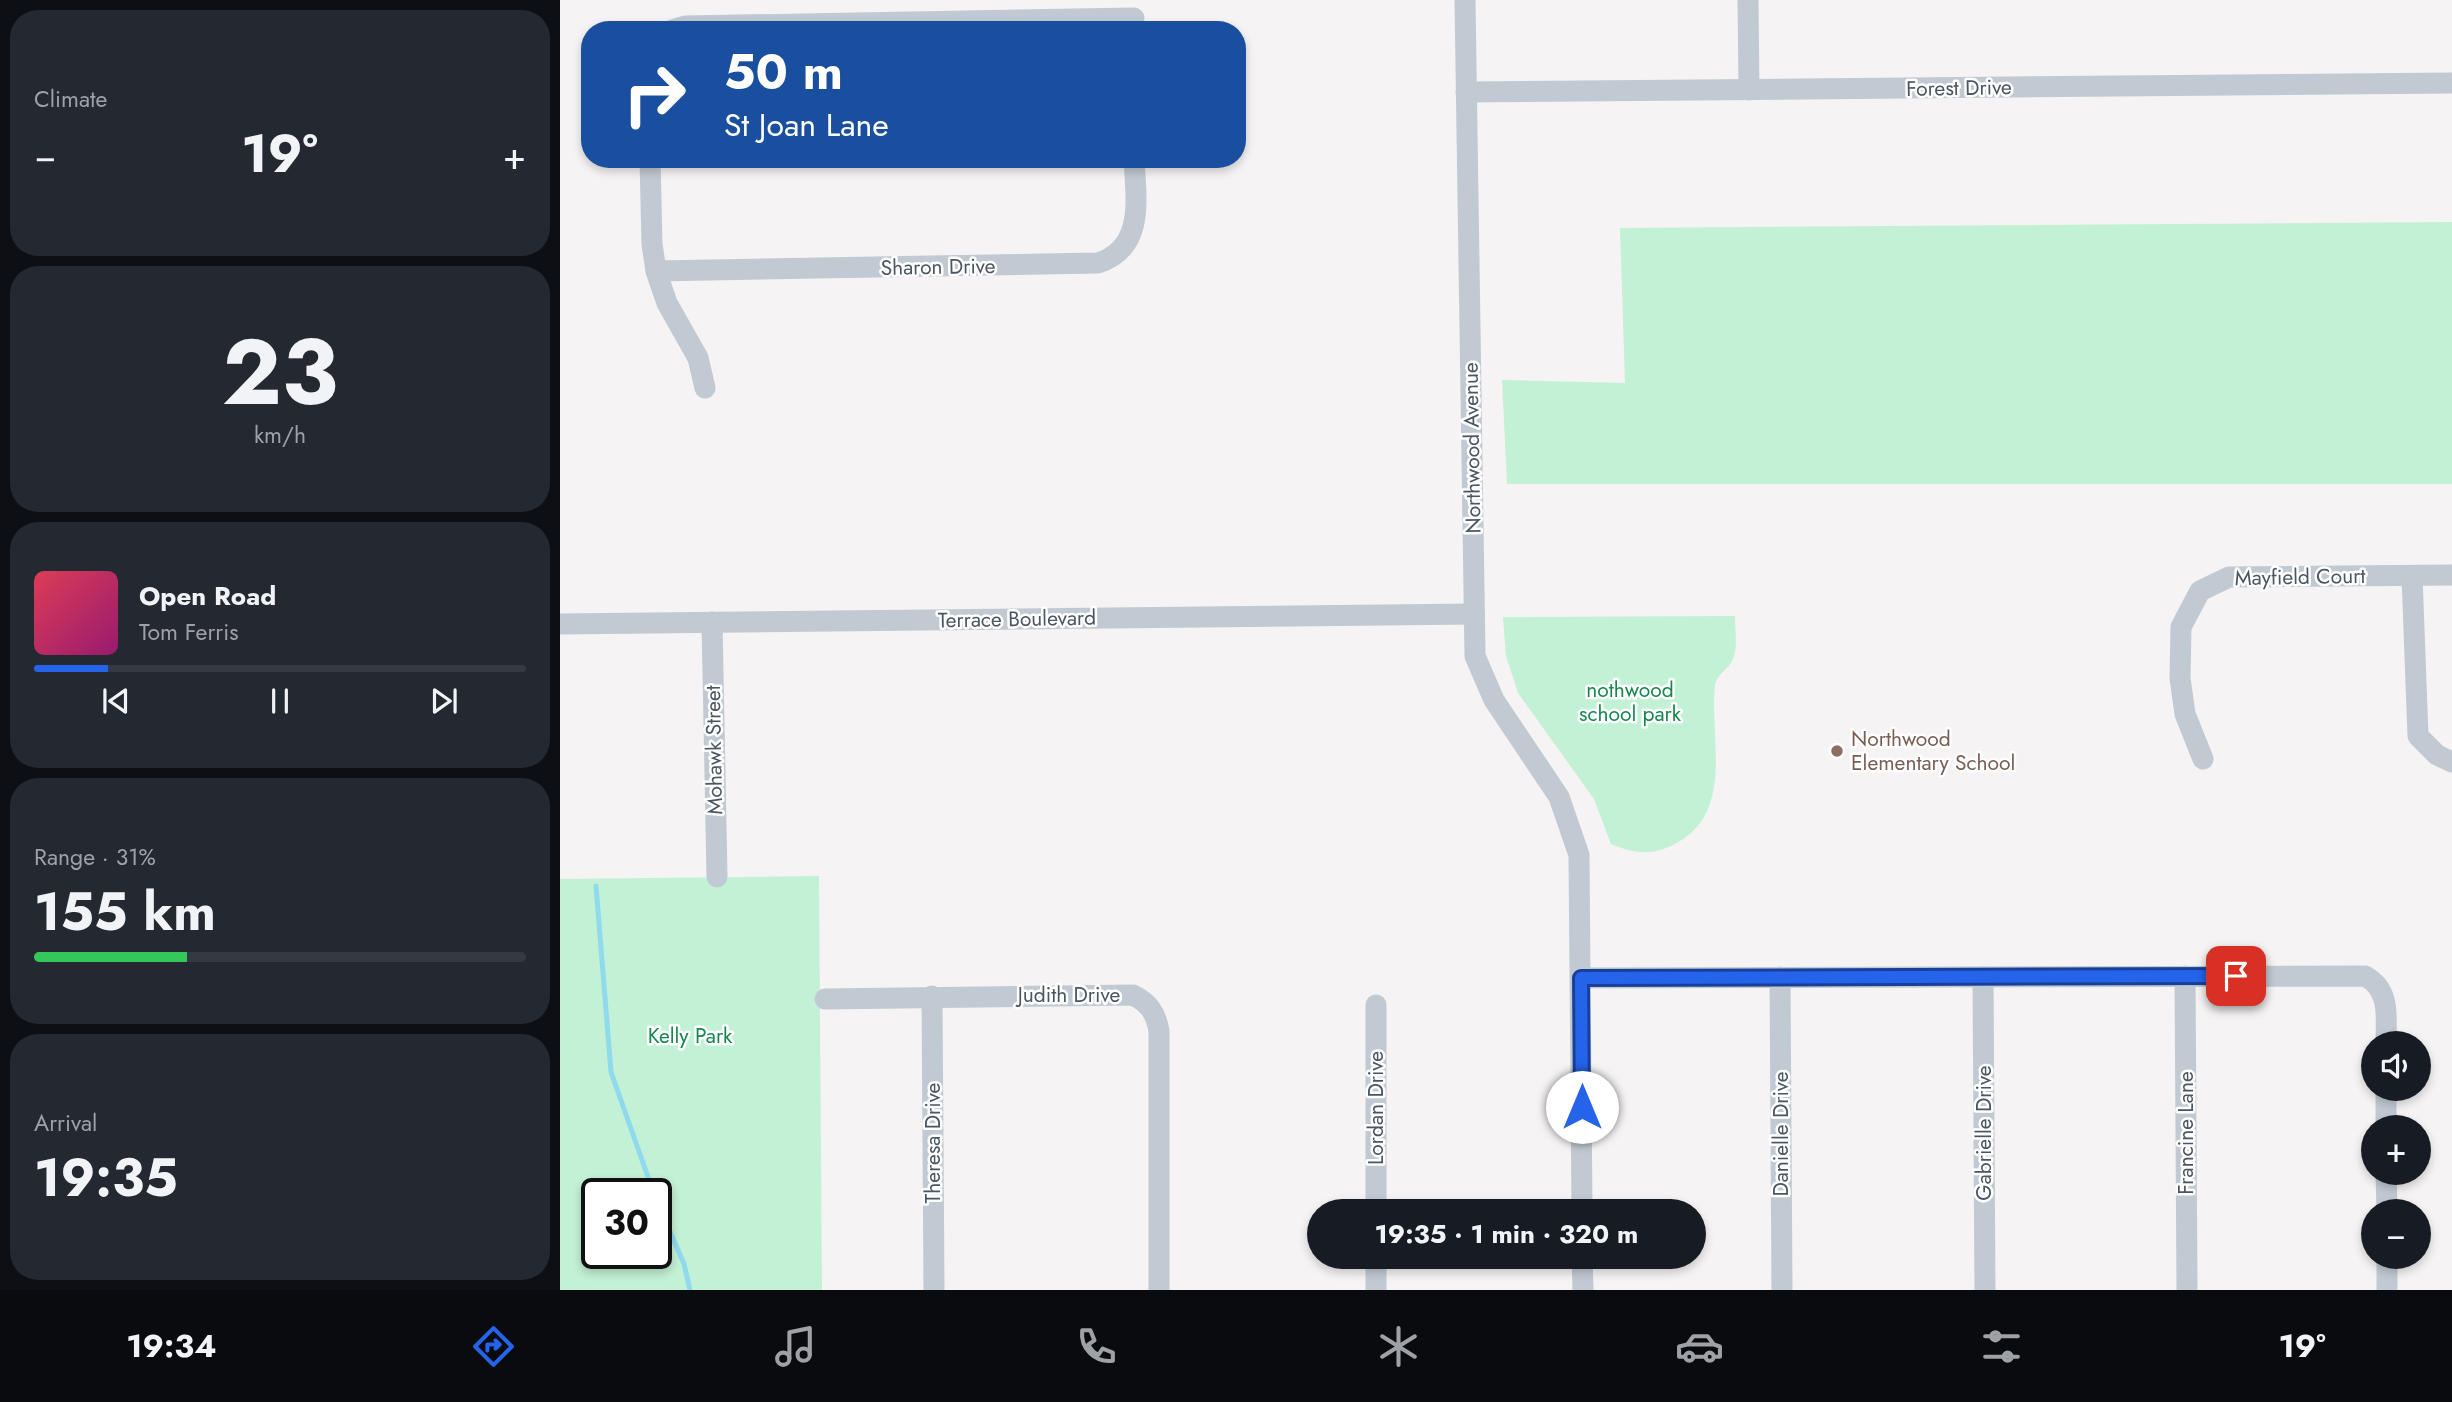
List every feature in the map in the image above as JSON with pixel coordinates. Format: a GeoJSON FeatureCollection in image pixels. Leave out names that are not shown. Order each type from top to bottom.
{"type":"FeatureCollection","features":[{"type":"Feature","properties":{"kind":"street","name":"Northwood Avenue"},"geometry":{"type":"LineString","coordinates":[[1465,0],[1475,656],[1485,682],[1559,797],[1574,833],[1580,870],[1582,1199]]}},
{"type":"Feature","properties":{"kind":"street"},"geometry":{"type":"LineString","coordinates":[[1748,0],[1749,90]]}},
{"type":"Feature","properties":{"kind":"street"},"geometry":{"type":"LineString","coordinates":[[910,21],[1135,16]]}},
{"type":"Feature","properties":{"kind":"street","name":"Forest Drive"},"geometry":{"type":"LineString","coordinates":[[1466,92],[2452,83]]}},
{"type":"Feature","properties":{"kind":"street"},"geometry":{"type":"LineString","coordinates":[[650,168],[652,244],[656,271],[667,303],[698,358],[705,388]]}},
{"type":"Feature","properties":{"kind":"street","name":"Sharon Drive"},"geometry":{"type":"LineString","coordinates":[[656,271],[1098,263],[1120,253],[1129,242],[1135,227],[1134,168]]}},
{"type":"Feature","properties":{"kind":"street","name":"Mayfield Court"},"geometry":{"type":"LineString","coordinates":[[2203,759],[2185,714],[2179,649],[2181,627],[2200,591],[2229,577],[2452,575]]}},
{"type":"Feature","properties":{"kind":"street"},"geometry":{"type":"LineString","coordinates":[[2412,576],[2418,736],[2437,755],[2452,762]]}},
{"type":"Feature","properties":{"kind":"street","name":"Terrace Boulevard"},"geometry":{"type":"LineString","coordinates":[[560,624],[1474,614]]}},
{"type":"Feature","properties":{"kind":"street","name":"Mohawk Street"},"geometry":{"type":"LineString","coordinates":[[712,622],[717,877]]}},
{"type":"Feature","properties":{"kind":"street","name":"Gabrielle Drive"},"geometry":{"type":"LineString","coordinates":[[1983,976],[1985,1290]]}},
{"type":"Feature","properties":{"kind":"street","name":"Francine Lane"},"geometry":{"type":"LineString","coordinates":[[2185,976],[2187,1290]]}},
{"type":"Feature","properties":{"kind":"street"},"geometry":{"type":"LineString","coordinates":[[1581,978],[2365,976],[2374,981],[2386,1000],[2386,1031]]}},
{"type":"Feature","properties":{"kind":"street","name":"Danielle Drive"},"geometry":{"type":"LineString","coordinates":[[1780,977],[1782,1290]]}},
{"type":"Feature","properties":{"kind":"street","name":"Judith Drive"},"geometry":{"type":"LineString","coordinates":[[825,999],[1133,995],[1151,1008],[1158,1031],[1159,1290]]}},
{"type":"Feature","properties":{"kind":"street","name":"Theresa Drive"},"geometry":{"type":"LineString","coordinates":[[932,996],[934,1290]]}},
{"type":"Feature","properties":{"kind":"street","name":"Lordan Drive"},"geometry":{"type":"LineString","coordinates":[[1376,1004],[1376,1199]]}},
{"type":"Feature","properties":{"kind":"street"},"geometry":{"type":"LineString","coordinates":[[1376,1269],[1376,1290]]}},
{"type":"Feature","properties":{"kind":"street"},"geometry":{"type":"LineString","coordinates":[[1583,1269],[1583,1290]]}},
{"type":"Feature","properties":{"kind":"street"},"geometry":{"type":"LineString","coordinates":[[2387,1269],[2387,1290]]}},
{"type":"Feature","properties":{"kind":"green space"},"geometry":{"type":"Polygon","coordinates":[[[2452,222],[2452,484],[1507,484],[1502,380],[1625,383],[1620,228],[2452,222]]]}},
{"type":"Feature","properties":{"kind":"green space","name":"nothwood school park"},"geometry":{"type":"Polygon","coordinates":[[[1735,616],[1735,654],[1715,685],[1715,774],[1705,815],[1693,831],[1673,845],[1657,851],[1627,850],[1611,844],[1594,799],[1518,693],[1506,656],[1503,617],[1735,616]]]}},
{"type":"Feature","properties":{"kind":"green space","name":"Kelly Park"},"geometry":{"type":"Polygon","coordinates":[[[819,876],[822,1290],[560,1290],[560,879],[819,876]]]}},
{"type":"Feature","properties":{"kind":"waterway"},"geometry":{"type":"LineString","coordinates":[[596,886],[611,1072],[648,1178]]}},
{"type":"Feature","properties":{"kind":"waterway"},"geometry":{"type":"LineString","coordinates":[[672,1236],[684,1264],[690,1290]]}},
{"type":"Feature","properties":{"kind":"place","name":"Northwood Elementary School"},"geometry":{"type":"Point","coordinates":[1837,751]}},
{"type":"Feature","properties":{"kind":"route"},"geometry":{"type":"LineString","coordinates":[[1582,1107],[1581,978],[2236,976]]}}]}
